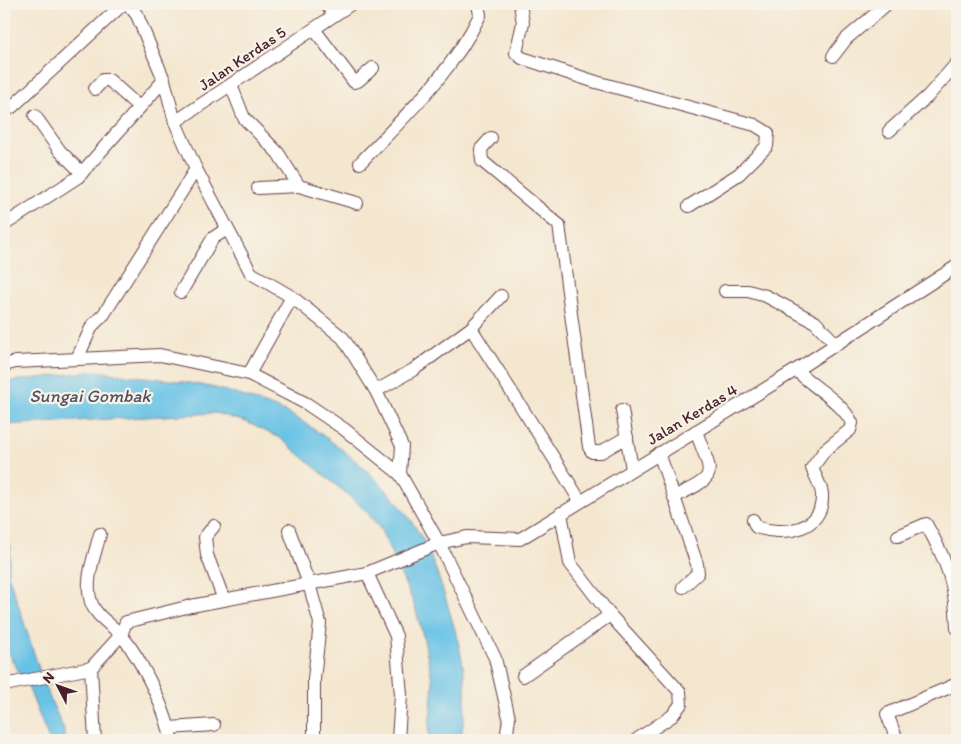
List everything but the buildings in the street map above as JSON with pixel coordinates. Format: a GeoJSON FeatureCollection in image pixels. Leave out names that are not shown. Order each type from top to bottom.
{"type":"FeatureCollection","features":[{"type":"Feature","properties":{"kind":"street"},"geometry":{"type":"LineString","coordinates":[[4,111],[12,107],[123,4]]}},
{"type":"Feature","properties":{"kind":"street"},"geometry":{"type":"LineString","coordinates":[[128,4],[137,15],[164,80],[175,122],[196,169],[251,273],[292,298],[343,338],[376,391],[402,446],[400,474]]}},
{"type":"Feature","properties":{"kind":"street"},"geometry":{"type":"LineString","coordinates":[[326,4],[334,15]]}},
{"type":"Feature","properties":{"kind":"street","name":"Jalan Kerdas 5"},"geometry":{"type":"LineString","coordinates":[[175,122],[352,4]]}},
{"type":"Feature","properties":{"kind":"street"},"geometry":{"type":"LineString","coordinates":[[360,163],[439,80],[458,54],[480,15],[478,4]]}},
{"type":"Feature","properties":{"kind":"street"},"geometry":{"type":"LineString","coordinates":[[520,4],[523,23],[516,53],[522,58],[596,82],[756,125],[768,133],[767,146],[739,174],[689,206]]}},
{"type":"Feature","properties":{"kind":"street"},"geometry":{"type":"LineString","coordinates":[[833,56],[846,39],[887,4]]}},
{"type":"Feature","properties":{"kind":"street"},"geometry":{"type":"LineString","coordinates":[[314,28],[354,82],[358,81],[373,68]]}},
{"type":"Feature","properties":{"kind":"street"},"geometry":{"type":"LineString","coordinates":[[889,131],[928,96],[957,63]]}},
{"type":"Feature","properties":{"kind":"street"},"geometry":{"type":"LineString","coordinates":[[96,89],[103,80],[109,80],[139,107]]}},
{"type":"Feature","properties":{"kind":"street"},"geometry":{"type":"LineString","coordinates":[[4,224],[21,215],[82,173],[164,80]]}},
{"type":"Feature","properties":{"kind":"street"},"geometry":{"type":"LineString","coordinates":[[231,85],[244,118],[278,153],[299,186]]}},
{"type":"Feature","properties":{"kind":"street"},"geometry":{"type":"LineString","coordinates":[[35,116],[60,151],[82,173]]}},
{"type":"Feature","properties":{"kind":"street"},"geometry":{"type":"LineString","coordinates":[[491,138],[481,149],[482,161],[559,225],[589,447],[592,452],[601,452],[627,437]]}},
{"type":"Feature","properties":{"kind":"street"},"geometry":{"type":"LineString","coordinates":[[77,359],[92,326],[104,314],[196,169]]}},
{"type":"Feature","properties":{"kind":"street"},"geometry":{"type":"LineString","coordinates":[[258,188],[299,186],[356,203]]}},
{"type":"Feature","properties":{"kind":"street"},"geometry":{"type":"LineString","coordinates":[[181,292],[213,238],[227,229]]}},
{"type":"Feature","properties":{"kind":"street","name":"Jalan Kerdas 4"},"geometry":{"type":"LineString","coordinates":[[121,635],[126,622],[224,600],[368,574],[435,545],[466,537],[520,539],[796,370],[957,266]]}},
{"type":"Feature","properties":{"kind":"street"},"geometry":{"type":"LineString","coordinates":[[725,291],[748,291],[766,296],[815,322],[836,344]]}},
{"type":"Feature","properties":{"kind":"street"},"geometry":{"type":"LineString","coordinates":[[376,391],[413,370],[471,328],[501,296]]}},
{"type":"Feature","properties":{"kind":"street"},"geometry":{"type":"LineString","coordinates":[[249,374],[292,298]]}},
{"type":"Feature","properties":{"kind":"street"},"geometry":{"type":"LineString","coordinates":[[471,328],[515,399],[535,426],[580,501]]}},
{"type":"Feature","properties":{"kind":"street"},"geometry":{"type":"LineString","coordinates":[[4,365],[16,362],[160,355],[249,374],[308,404],[344,429],[400,474],[495,658],[509,718],[506,740]]}},
{"type":"Feature","properties":{"kind":"street"},"geometry":{"type":"LineString","coordinates":[[753,520],[756,527],[771,532],[788,532],[803,528],[816,515],[821,502],[822,492],[812,468],[825,450],[850,430],[852,423],[846,412],[810,384],[796,370]]}},
{"type":"Feature","properties":{"kind":"street"},"geometry":{"type":"LineString","coordinates":[[622,410],[632,469]]}},
{"type":"Feature","properties":{"kind":"street"},"geometry":{"type":"LineString","coordinates":[[674,497],[703,483],[708,477],[710,470],[696,431]]}},
{"type":"Feature","properties":{"kind":"street"},"geometry":{"type":"LineString","coordinates":[[659,453],[697,564],[698,573],[683,587]]}},
{"type":"Feature","properties":{"kind":"street"},"geometry":{"type":"LineString","coordinates":[[561,513],[570,563],[610,615],[680,692],[681,704],[672,716],[636,740]]}},
{"type":"Feature","properties":{"kind":"street"},"geometry":{"type":"LineString","coordinates":[[898,536],[926,524],[945,556],[956,602],[957,628]]}},
{"type":"Feature","properties":{"kind":"street"},"geometry":{"type":"LineString","coordinates":[[214,526],[205,537],[207,555],[224,600]]}},
{"type":"Feature","properties":{"kind":"street"},"geometry":{"type":"LineString","coordinates":[[288,530],[309,584],[320,623],[314,679],[314,740]]}},
{"type":"Feature","properties":{"kind":"street"},"geometry":{"type":"LineString","coordinates":[[100,534],[91,570],[89,591],[92,604],[99,615],[121,635],[141,664],[170,734],[214,725]]}},
{"type":"Feature","properties":{"kind":"street"},"geometry":{"type":"LineString","coordinates":[[368,574],[396,636],[402,695],[398,740]]}},
{"type":"Feature","properties":{"kind":"street"},"geometry":{"type":"LineString","coordinates":[[523,676],[610,615]]}},
{"type":"Feature","properties":{"kind":"street"},"geometry":{"type":"LineString","coordinates":[[5,686],[91,668],[121,635]]}},
{"type":"Feature","properties":{"kind":"street"},"geometry":{"type":"LineString","coordinates":[[91,668],[95,740]]}},
{"type":"Feature","properties":{"kind":"street"},"geometry":{"type":"LineString","coordinates":[[897,740],[887,714],[957,684]]}},
{"type":"Feature","properties":{"kind":"water","name":"Sungai Gombak"},"geometry":{"type":"Polygon","coordinates":[[[95,371],[170,380],[215,388],[277,409],[293,416],[328,439],[363,467],[379,483],[408,516],[419,533],[431,558],[447,603],[464,671],[465,704],[460,740],[428,740],[433,684],[424,639],[414,604],[381,530],[366,511],[280,438],[246,422],[216,413],[4,425],[4,382],[95,371]]]}},
{"type":"Feature","properties":{"kind":"water"},"geometry":{"type":"Polygon","coordinates":[[[4,535],[11,547],[8,574],[45,687],[64,730],[64,740],[49,740],[29,689],[4,646],[4,535]]]}}]}
